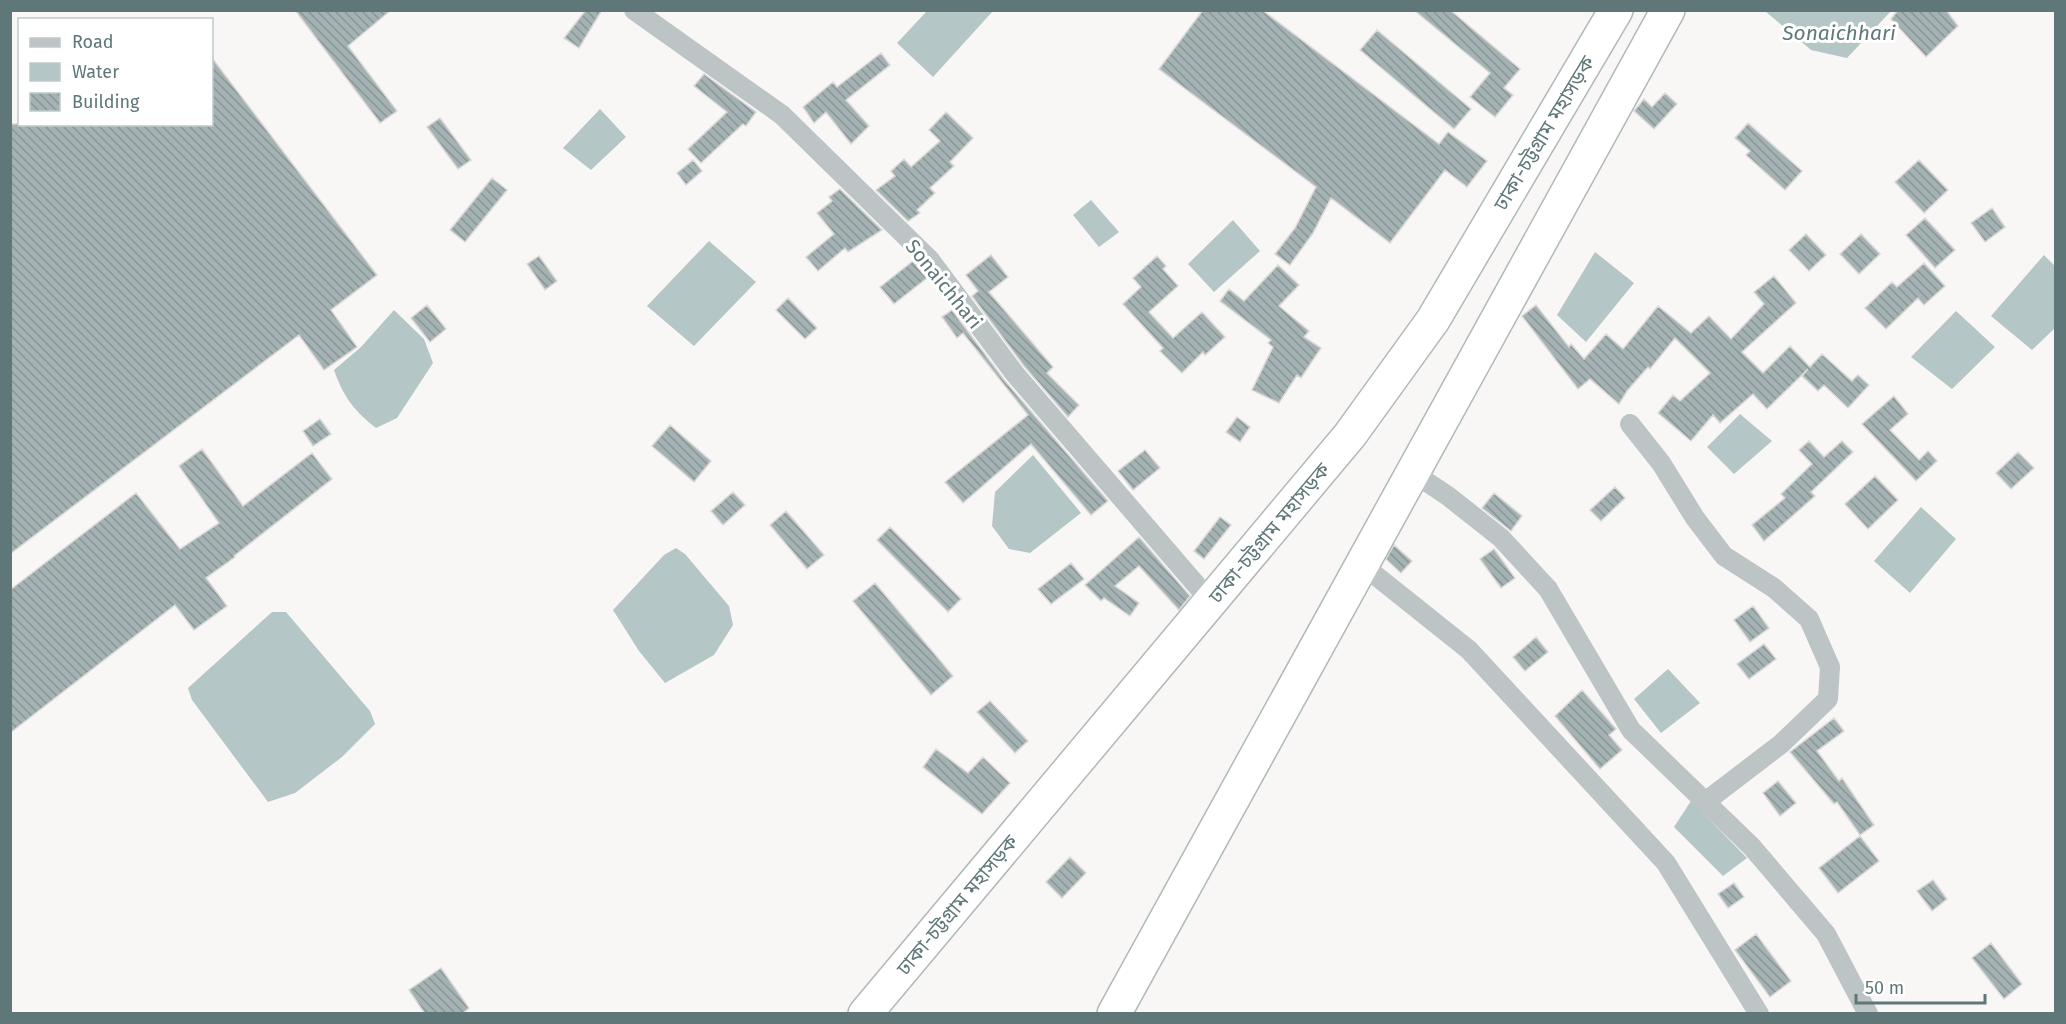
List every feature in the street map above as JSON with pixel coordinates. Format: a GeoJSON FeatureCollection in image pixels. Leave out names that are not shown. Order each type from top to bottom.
{"type":"FeatureCollection","features":[{"type":"Feature","properties":{"kind":"highway","name":"ঢাকা-চট্টগ্রাম মহাসড়ক"},"geometry":{"type":"LineString","coordinates":[[865,1014],[1350,435],[1433,320],[1616,10]]}},
{"type":"Feature","properties":{"kind":"highway"},"geometry":{"type":"LineString","coordinates":[[1114,1014],[1360,563],[1668,10]]}},
{"type":"Feature","properties":{"kind":"street","name":"Sonaichhari"},"geometry":{"type":"LineString","coordinates":[[634,10],[782,115],[930,260],[1015,374],[1211,602]]}},
{"type":"Feature","properties":{"kind":"street"},"geometry":{"type":"LineString","coordinates":[[1630,424],[1661,463],[1695,518],[1724,556],[1774,588],[1809,619],[1830,667],[1828,699],[1781,744],[1705,802]]}},
{"type":"Feature","properties":{"kind":"street"},"geometry":{"type":"LineString","coordinates":[[1412,472],[1448,496],[1501,538],[1548,589],[1631,730],[1752,847],[1826,934],[1868,1014]]}},
{"type":"Feature","properties":{"kind":"street"},"geometry":{"type":"LineString","coordinates":[[1360,563],[1469,650],[1665,863],[1759,1014]]}},
{"type":"Feature","properties":{"kind":"water"},"geometry":{"type":"Polygon","coordinates":[[[927,11],[993,11],[933,77],[897,43],[927,11]]]}},
{"type":"Feature","properties":{"kind":"water","name":"Sonaichhari"},"geometry":{"type":"Polygon","coordinates":[[[1765,11],[1891,11],[1847,58],[1811,50],[1765,11]]]}},
{"type":"Feature","properties":{"kind":"water"},"geometry":{"type":"Polygon","coordinates":[[[600,109],[626,137],[591,170],[563,148],[600,109]]]}},
{"type":"Feature","properties":{"kind":"water"},"geometry":{"type":"Polygon","coordinates":[[[1091,200],[1119,232],[1099,247],[1073,215],[1091,200]]]}},
{"type":"Feature","properties":{"kind":"water"},"geometry":{"type":"Polygon","coordinates":[[[1233,220],[1260,251],[1214,292],[1188,264],[1233,220]]]}},
{"type":"Feature","properties":{"kind":"water"},"geometry":{"type":"Polygon","coordinates":[[[709,241],[756,282],[694,346],[647,306],[709,241]]]}},
{"type":"Feature","properties":{"kind":"water"},"geometry":{"type":"Polygon","coordinates":[[[1595,252],[1634,283],[1586,342],[1557,315],[1595,252]]]}},
{"type":"Feature","properties":{"kind":"water"},"geometry":{"type":"Polygon","coordinates":[[[2044,255],[2055,266],[2055,328],[2032,350],[1991,316],[2044,255]]]}},
{"type":"Feature","properties":{"kind":"water"},"geometry":{"type":"Polygon","coordinates":[[[394,310],[424,339],[433,363],[397,418],[376,428],[350,402],[334,370],[361,347],[394,310]]]}},
{"type":"Feature","properties":{"kind":"water"},"geometry":{"type":"Polygon","coordinates":[[[1956,311],[1995,347],[1952,389],[1911,357],[1956,311]]]}},
{"type":"Feature","properties":{"kind":"water"},"geometry":{"type":"Polygon","coordinates":[[[1740,414],[1772,441],[1734,474],[1707,447],[1740,414]]]}},
{"type":"Feature","properties":{"kind":"water"},"geometry":{"type":"Polygon","coordinates":[[[1033,455],[1081,513],[1030,553],[1009,549],[992,526],[995,492],[1033,455]]]}},
{"type":"Feature","properties":{"kind":"water"},"geometry":{"type":"Polygon","coordinates":[[[1921,507],[1956,539],[1910,593],[1874,561],[1921,507]]]}},
{"type":"Feature","properties":{"kind":"water"},"geometry":{"type":"Polygon","coordinates":[[[676,548],[685,554],[729,606],[733,625],[714,655],[665,683],[639,651],[613,610],[664,555],[676,548]]]}},
{"type":"Feature","properties":{"kind":"water"},"geometry":{"type":"Polygon","coordinates":[[[272,612],[286,612],[370,711],[375,724],[342,757],[295,793],[268,802],[192,700],[188,688],[272,612]]]}},
{"type":"Feature","properties":{"kind":"water"},"geometry":{"type":"Polygon","coordinates":[[[1668,669],[1700,703],[1661,733],[1634,699],[1668,669]]]}},
{"type":"Feature","properties":{"kind":"water"},"geometry":{"type":"Polygon","coordinates":[[[1691,801],[1747,858],[1723,876],[1674,827],[1691,801]]]}},
{"type":"Feature","properties":{"kind":"building"},"geometry":{"type":"Polygon","coordinates":[[[295,10],[391,10],[348,46],[397,111],[380,123],[295,10]]]}},
{"type":"Feature","properties":{"kind":"building"},"geometry":{"type":"Polygon","coordinates":[[[586,10],[602,10],[579,48],[564,38],[586,10]]]}},
{"type":"Feature","properties":{"kind":"building"},"geometry":{"type":"Polygon","coordinates":[[[1203,10],[1262,10],[1439,144],[1448,132],[1487,161],[1467,187],[1445,170],[1390,243],[1331,198],[1313,233],[1290,265],[1275,254],[1295,228],[1316,187],[1159,69],[1203,10]]]}},
{"type":"Feature","properties":{"kind":"building"},"geometry":{"type":"Polygon","coordinates":[[[1414,10],[1450,10],[1520,69],[1504,88],[1513,95],[1495,117],[1470,97],[1490,73],[1414,10]]]}},
{"type":"Feature","properties":{"kind":"building"},"geometry":{"type":"Polygon","coordinates":[[[1898,10],[1946,10],[1958,26],[1926,57],[1891,19],[1898,10]]]}},
{"type":"Feature","properties":{"kind":"building"},"geometry":{"type":"Polygon","coordinates":[[[1377,30],[1471,109],[1454,129],[1360,50],[1377,30]]]}},
{"type":"Feature","properties":{"kind":"building"},"geometry":{"type":"Polygon","coordinates":[[[881,53],[890,65],[846,100],[869,126],[851,144],[826,112],[814,123],[803,107],[833,82],[837,87],[881,53]]]}},
{"type":"Feature","properties":{"kind":"building"},"geometry":{"type":"Polygon","coordinates":[[[213,59],[377,275],[331,310],[357,347],[324,370],[299,335],[10,554],[10,124],[18,124],[18,126],[213,126],[213,59]]]}},
{"type":"Feature","properties":{"kind":"building"},"geometry":{"type":"Polygon","coordinates":[[[704,74],[756,112],[746,126],[743,124],[701,163],[688,149],[727,112],[694,86],[704,74]]]}},
{"type":"Feature","properties":{"kind":"building"},"geometry":{"type":"Polygon","coordinates":[[[1665,93],[1677,104],[1654,129],[1634,111],[1644,99],[1652,107],[1665,93]]]}},
{"type":"Feature","properties":{"kind":"building"},"geometry":{"type":"Polygon","coordinates":[[[946,112],[973,138],[950,162],[954,166],[930,188],[935,193],[917,210],[920,213],[908,221],[876,190],[895,176],[891,171],[904,159],[911,167],[940,141],[929,130],[946,112]]]}},
{"type":"Feature","properties":{"kind":"building"},"geometry":{"type":"Polygon","coordinates":[[[440,118],[471,160],[458,169],[427,127],[440,118]]]}},
{"type":"Feature","properties":{"kind":"building"},"geometry":{"type":"Polygon","coordinates":[[[1748,123],[1802,171],[1785,190],[1746,155],[1750,151],[1735,138],[1748,123]]]}},
{"type":"Feature","properties":{"kind":"building"},"geometry":{"type":"Polygon","coordinates":[[[693,160],[702,171],[686,185],[677,173],[693,160]]]}},
{"type":"Feature","properties":{"kind":"building"},"geometry":{"type":"Polygon","coordinates":[[[1919,160],[1948,190],[1924,213],[1895,182],[1919,160]]]}},
{"type":"Feature","properties":{"kind":"building"},"geometry":{"type":"Polygon","coordinates":[[[492,178],[507,190],[465,242],[450,230],[492,178]]]}},
{"type":"Feature","properties":{"kind":"building"},"geometry":{"type":"Polygon","coordinates":[[[840,189],[882,230],[848,252],[845,248],[818,271],[806,257],[834,234],[817,213],[832,201],[829,197],[840,189]]]}},
{"type":"Feature","properties":{"kind":"building"},"geometry":{"type":"Polygon","coordinates":[[[1992,208],[2005,227],[1985,242],[1971,223],[1992,208]]]}},
{"type":"Feature","properties":{"kind":"building"},"geometry":{"type":"Polygon","coordinates":[[[1925,218],[1955,250],[1935,268],[1906,235],[1925,218]]]}},
{"type":"Feature","properties":{"kind":"building"},"geometry":{"type":"Polygon","coordinates":[[[1806,234],[1826,255],[1809,271],[1789,250],[1806,234]]]}},
{"type":"Feature","properties":{"kind":"building"},"geometry":{"type":"Polygon","coordinates":[[[1861,234],[1880,254],[1859,274],[1840,254],[1861,234]]]}},
{"type":"Feature","properties":{"kind":"building"},"geometry":{"type":"Polygon","coordinates":[[[991,255],[1008,277],[989,292],[1053,367],[1047,373],[1079,405],[1068,417],[1024,366],[972,296],[978,291],[966,275],[991,255]]]}},
{"type":"Feature","properties":{"kind":"building"},"geometry":{"type":"Polygon","coordinates":[[[539,256],[557,281],[545,290],[527,264],[539,256]]]}},
{"type":"Feature","properties":{"kind":"building"},"geometry":{"type":"Polygon","coordinates":[[[1157,256],[1166,266],[1163,269],[1178,286],[1149,312],[1173,338],[1202,312],[1225,337],[1205,355],[1203,352],[1182,373],[1160,351],[1163,348],[1123,304],[1141,287],[1133,278],[1157,256]]]}},
{"type":"Feature","properties":{"kind":"building"},"geometry":{"type":"Polygon","coordinates":[[[913,261],[927,278],[894,304],[880,287],[913,261]]]}},
{"type":"Feature","properties":{"kind":"building"},"geometry":{"type":"Polygon","coordinates":[[[1924,263],[1945,286],[1924,305],[1918,298],[1886,329],[1865,308],[1892,282],[1897,287],[1924,263]]]}},
{"type":"Feature","properties":{"kind":"building"},"geometry":{"type":"Polygon","coordinates":[[[1278,265],[1299,285],[1279,306],[1309,331],[1304,337],[1321,348],[1301,378],[1297,375],[1279,403],[1252,390],[1273,347],[1268,343],[1271,340],[1220,301],[1229,289],[1244,301],[1278,265]]]}},
{"type":"Feature","properties":{"kind":"building"},"geometry":{"type":"Polygon","coordinates":[[[1774,276],[1796,303],[1742,352],[1763,373],[1790,346],[1810,367],[1822,354],[1852,381],[1858,375],[1869,385],[1848,408],[1824,385],[1818,391],[1802,376],[1808,369],[1767,409],[1753,394],[1720,423],[1713,415],[1691,441],[1658,413],[1673,395],[1680,401],[1710,373],[1675,338],[1650,369],[1648,367],[1627,391],[1619,404],[1590,379],[1578,389],[1522,316],[1536,305],[1569,347],[1571,344],[1584,359],[1606,334],[1623,349],[1658,306],[1691,333],[1709,316],[1731,339],[1764,304],[1754,292],[1774,276]]]}},
{"type":"Feature","properties":{"kind":"building"},"geometry":{"type":"Polygon","coordinates":[[[788,298],[817,328],[805,339],[776,310],[788,298]]]}},
{"type":"Feature","properties":{"kind":"building"},"geometry":{"type":"Polygon","coordinates":[[[427,305],[446,329],[430,342],[411,318],[427,305]]]}},
{"type":"Feature","properties":{"kind":"building"},"geometry":{"type":"Polygon","coordinates":[[[952,310],[1005,381],[1108,501],[1091,515],[1031,444],[963,503],[945,482],[1028,415],[963,333],[957,338],[942,317],[952,310]]]}},
{"type":"Feature","properties":{"kind":"building"},"geometry":{"type":"Polygon","coordinates":[[[1894,396],[1908,414],[1890,430],[1919,460],[1928,451],[1937,461],[1916,481],[1862,424],[1894,396]]]}},
{"type":"Feature","properties":{"kind":"building"},"geometry":{"type":"Polygon","coordinates":[[[1237,417],[1250,427],[1240,442],[1226,432],[1237,417]]]}},
{"type":"Feature","properties":{"kind":"building"},"geometry":{"type":"Polygon","coordinates":[[[320,419],[331,434],[313,446],[303,431],[320,419]]]}},
{"type":"Feature","properties":{"kind":"building"},"geometry":{"type":"Polygon","coordinates":[[[670,425],[711,461],[694,482],[652,446],[670,425]]]}},
{"type":"Feature","properties":{"kind":"building"},"geometry":{"type":"Polygon","coordinates":[[[1809,441],[1824,457],[1842,441],[1853,452],[1811,492],[1815,496],[1764,541],[1752,525],[1785,498],[1781,494],[1812,464],[1799,450],[1809,441]]]}},
{"type":"Feature","properties":{"kind":"building"},"geometry":{"type":"Polygon","coordinates":[[[202,449],[243,506],[312,453],[332,479],[206,578],[227,606],[194,630],[175,605],[10,733],[10,590],[136,493],[180,549],[219,523],[179,466],[202,449]]]}},
{"type":"Feature","properties":{"kind":"building"},"geometry":{"type":"Polygon","coordinates":[[[1145,450],[1160,468],[1133,490],[1118,471],[1145,450]]]}},
{"type":"Feature","properties":{"kind":"building"},"geometry":{"type":"Polygon","coordinates":[[[2018,452],[2034,468],[2011,489],[1996,473],[2018,452]]]}},
{"type":"Feature","properties":{"kind":"building"},"geometry":{"type":"Polygon","coordinates":[[[1875,476],[1898,500],[1868,529],[1845,504],[1875,476]]]}},
{"type":"Feature","properties":{"kind":"building"},"geometry":{"type":"Polygon","coordinates":[[[1615,487],[1625,498],[1601,521],[1590,510],[1615,487]]]}},
{"type":"Feature","properties":{"kind":"building"},"geometry":{"type":"Polygon","coordinates":[[[733,492],[745,505],[723,525],[711,511],[733,492]]]}},
{"type":"Feature","properties":{"kind":"building"},"geometry":{"type":"Polygon","coordinates":[[[1494,493],[1522,516],[1511,531],[1482,508],[1494,493]]]}},
{"type":"Feature","properties":{"kind":"building"},"geometry":{"type":"Polygon","coordinates":[[[786,511],[824,555],[807,569],[770,525],[786,511]]]}},
{"type":"Feature","properties":{"kind":"building"},"geometry":{"type":"Polygon","coordinates":[[[1220,517],[1231,525],[1204,559],[1194,551],[1220,517]]]}},
{"type":"Feature","properties":{"kind":"building"},"geometry":{"type":"Polygon","coordinates":[[[890,527],[961,599],[948,612],[877,540],[890,527]]]}},
{"type":"Feature","properties":{"kind":"building"},"geometry":{"type":"Polygon","coordinates":[[[1139,537],[1190,596],[1179,610],[1139,566],[1115,586],[1139,603],[1130,616],[1104,598],[1101,601],[1085,585],[1139,537]]]}},
{"type":"Feature","properties":{"kind":"building"},"geometry":{"type":"Polygon","coordinates":[[[1394,545],[1412,561],[1401,573],[1386,559],[1394,545]]]}},
{"type":"Feature","properties":{"kind":"building"},"geometry":{"type":"Polygon","coordinates":[[[1494,549],[1515,578],[1501,588],[1480,559],[1494,549]]]}},
{"type":"Feature","properties":{"kind":"building"},"geometry":{"type":"Polygon","coordinates":[[[1071,563],[1084,579],[1051,604],[1038,589],[1071,563]]]}},
{"type":"Feature","properties":{"kind":"building"},"geometry":{"type":"Polygon","coordinates":[[[875,583],[953,676],[931,695],[853,601],[875,583]]]}},
{"type":"Feature","properties":{"kind":"building"},"geometry":{"type":"Polygon","coordinates":[[[1753,606],[1769,628],[1750,642],[1734,620],[1753,606]]]}},
{"type":"Feature","properties":{"kind":"building"},"geometry":{"type":"Polygon","coordinates":[[[1536,637],[1548,652],[1525,671],[1513,657],[1536,637]]]}},
{"type":"Feature","properties":{"kind":"building"},"geometry":{"type":"Polygon","coordinates":[[[1764,644],[1776,659],[1749,679],[1737,664],[1764,644]]]}},
{"type":"Feature","properties":{"kind":"building"},"geometry":{"type":"Polygon","coordinates":[[[1582,690],[1616,729],[1609,735],[1622,750],[1600,769],[1555,716],[1582,690]]]}},
{"type":"Feature","properties":{"kind":"building"},"geometry":{"type":"Polygon","coordinates":[[[990,701],[1028,741],[1015,753],[977,712],[990,701]]]}},
{"type":"Feature","properties":{"kind":"building"},"geometry":{"type":"Polygon","coordinates":[[[1834,718],[1844,731],[1817,751],[1839,781],[1842,778],[1874,825],[1860,835],[1837,802],[1834,804],[1790,752],[1834,718]]]}},
{"type":"Feature","properties":{"kind":"building"},"geometry":{"type":"Polygon","coordinates":[[[936,749],[968,773],[983,757],[1010,783],[982,814],[923,767],[936,749]]]}},
{"type":"Feature","properties":{"kind":"building"},"geometry":{"type":"Polygon","coordinates":[[[1778,781],[1796,803],[1780,816],[1763,793],[1778,781]]]}},
{"type":"Feature","properties":{"kind":"building"},"geometry":{"type":"Polygon","coordinates":[[[1860,836],[1879,861],[1838,893],[1819,868],[1860,836]]]}},
{"type":"Feature","properties":{"kind":"building"},"geometry":{"type":"Polygon","coordinates":[[[1070,857],[1086,873],[1062,898],[1046,882],[1070,857]]]}},
{"type":"Feature","properties":{"kind":"building"},"geometry":{"type":"Polygon","coordinates":[[[1933,880],[1947,899],[1932,911],[1917,891],[1933,880]]]}},
{"type":"Feature","properties":{"kind":"building"},"geometry":{"type":"Polygon","coordinates":[[[1734,883],[1744,897],[1728,908],[1718,894],[1734,883]]]}},
{"type":"Feature","properties":{"kind":"building"},"geometry":{"type":"Polygon","coordinates":[[[1756,934],[1791,981],[1770,997],[1735,950],[1756,934]]]}},
{"type":"Feature","properties":{"kind":"building"},"geometry":{"type":"Polygon","coordinates":[[[1991,943],[2022,984],[2004,999],[1972,958],[1991,943]]]}},
{"type":"Feature","properties":{"kind":"building"},"geometry":{"type":"Polygon","coordinates":[[[441,968],[469,1008],[462,1014],[425,1014],[409,990],[441,968]]]}}]}
